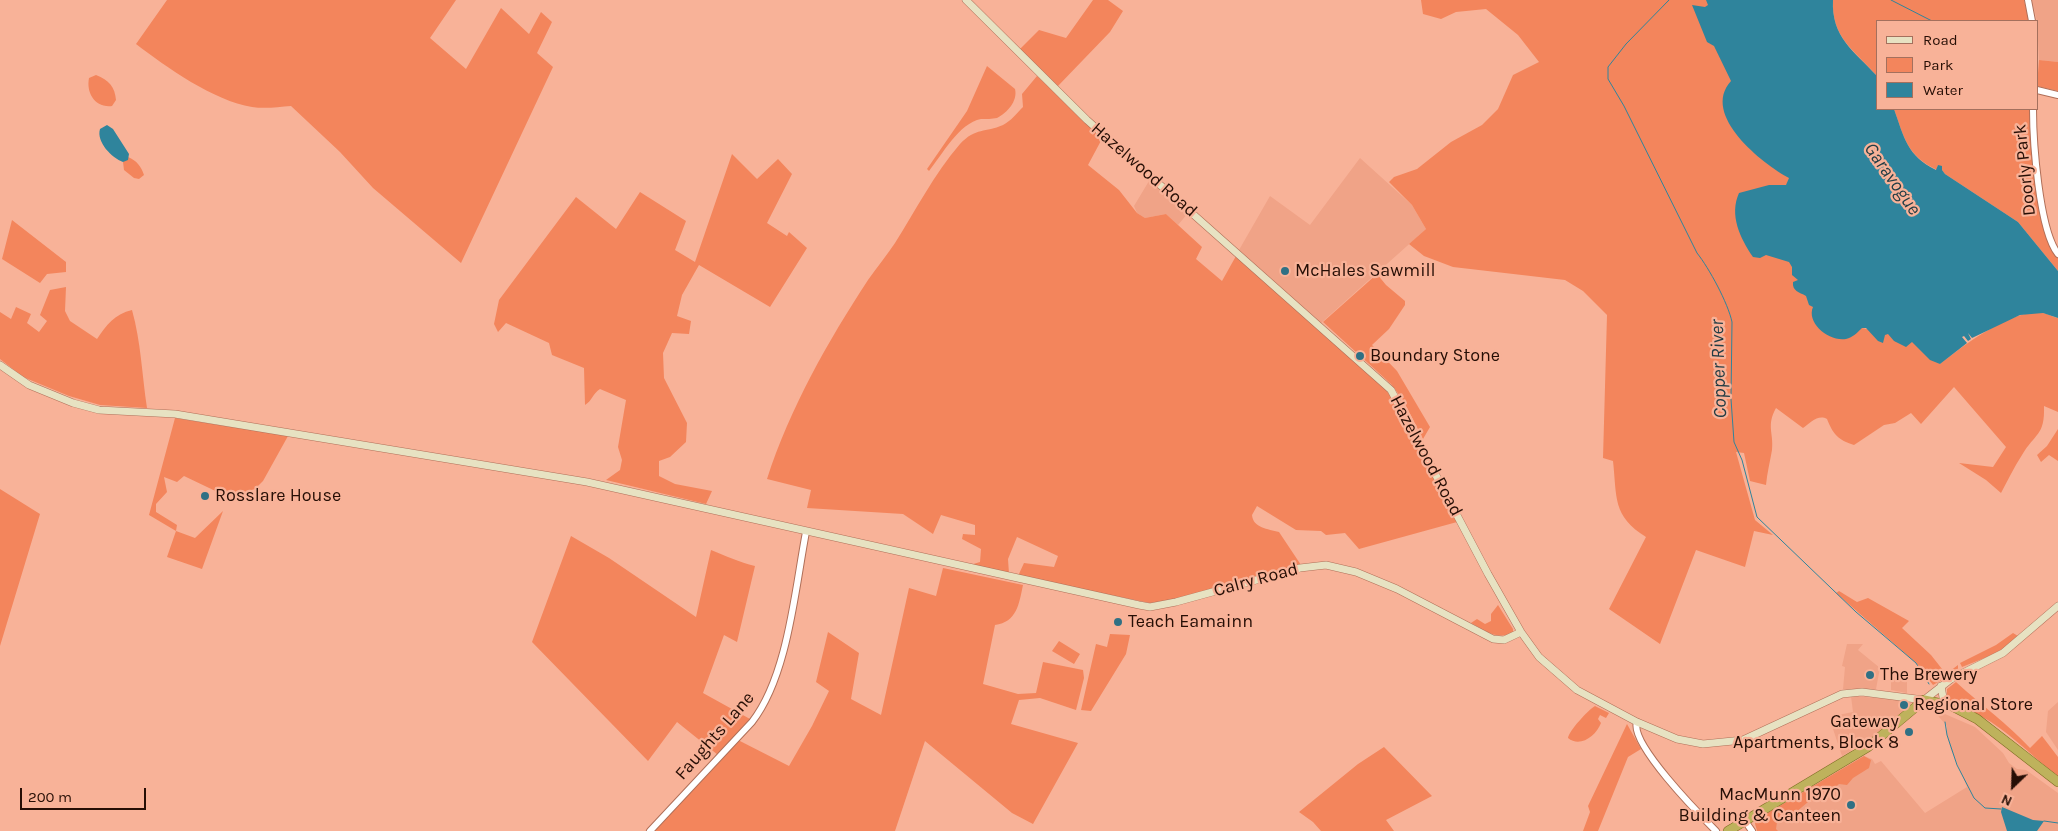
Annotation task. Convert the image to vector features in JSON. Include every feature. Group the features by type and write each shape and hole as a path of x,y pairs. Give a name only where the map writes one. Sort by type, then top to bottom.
{"highway":[{"path":"1928,701 1962,712"},
{"path":"1728,831 1868,747 1928,701 1944,703 1991,729 2058,782"}],"main road":[{"name":"Hazelwood Road","path":"966,0 1087,120 1391,390 1488,574 1521,632 1539,657 1562,679 1590,698 1637,722 1690,743 1730,743 1759,734 1842,694 1862,692 1928,701"},
{"name":"Calry Road","path":"0,365 29,385 99,410 184,415 521,470 613,487 978,571 1150,607 1176,602 1300,568 1317,565 1336,566 1397,589 1493,639 1504,640 1521,632"},
{"path":"1928,701 1941,686 2003,653 2058,606"},
{"path":"1941,686 1944,703"}],"street":[{"path":"2028,0 2032,20"},
{"path":"2038,90 2058,95"},
{"name":"Doorly Park","path":"2033,110 2033,136 2045,219 2051,241 2058,254"},
{"name":"Faughts Lane","path":"650,831 752,722 766,703 777,675 806,532"},
{"path":"1637,722 1635,729 1640,741 1674,785 1716,831"},
{"path":"1640,741 1641,731 1644,728 1650,728"},
{"path":"1745,821 1752,831"}],"shaded area":[{"path":"2032,0 2058,0 2058,62 2039,60 2037,20"},
{"name":"McHales Sawmill","path":"1360,158 1412,205 1426,229 1321,323 1239,250 1270,196 1310,225"},
{"path":"1149,181 1188,213 1178,225 1166,214 1145,218 1137,213 1134,206"},
{"path":"1847,644 1863,644 1858,650 1880,668 1876,689 1843,689 1845,667 1842,666"},
{"path":"1907,674 1907,693 1891,690 1891,676"},
{"path":"1851,696 1908,701 1911,704 1868,741 1842,756 1833,729 1833,716 1853,712"},
{"path":"2058,702 2058,750 2046,732 2048,711"},
{"path":"1931,708 1975,727 2003,753 2009,763 2017,769 2026,770 2058,793 2058,831 1758,831 1755,825 1757,820 1864,756 1872,759 1875,764 1881,761 1925,813 1967,787 1951,750 1947,726"}],"green space":[{"path":"167,0 456,0 430,38 466,69 501,8 529,34 541,12 552,22 537,53 553,67 461,263 373,188 340,152 291,106 252,107 222,98 191,82 136,44"},
{"path":"1093,0 1108,0 1123,11 1110,32 1057,87 1020,49 1039,30 1066,38"},
{"path":"1421,0 1723,0 1862,328 1911,338 1940,364 1988,330 2017,316 2043,313 2058,318 2058,412 2044,406 2041,429 2019,460 2001,493 1986,480 1959,463 1993,467 2006,447 1954,387 1921,424 1911,413 1895,423 1884,425 1854,445 1837,436 1827,419 1817,418 1803,428 1776,408 1771,420 1772,450 1766,485 1750,481 1744,453 1736,452 1755,520 1773,535 1754,531 1745,567 1696,550 1660,644 1609,609 1646,537 1627,521 1622,513 1616,495 1613,461 1603,458 1607,315 1583,291 1565,280 1453,267 1424,256 1409,244 1426,229 1412,205 1389,182 1394,177 1417,169 1451,142 1482,125 1498,109 1513,75 1539,62 1518,35 1486,9 1456,12 1441,19 1423,14"},
{"path":"1833,0 2024,0 2029,20 1876,20 1876,75 1846,42 1840,33 1833,13"},
{"path":"2039,60 2058,62 2058,91 2038,86"},
{"path":"987,66 1015,89 1013,102 1008,110 997,118 981,119 965,127 952,140 929,171 927,169 967,111"},
{"path":"96,75 108,82 113,88 116,100 112,106 101,105 90,94 89,78"},
{"path":"1037,76 1103,137 1088,165 1119,190 1137,213 1145,218 1166,214 1202,247 1196,259 1222,281 1236,256 1385,389 1395,401 1457,522 1359,549 1345,533 1326,535 1321,531 1296,530 1257,506 1252,515 1255,523 1279,532 1301,565 1176,599 1150,603 1018,576 1024,563 1054,567 1058,556 1017,537 1008,559 1009,574 970,565 980,562 981,549 962,539 963,534 975,535 975,525 941,515 933,534 903,514 807,508 811,490 767,479 787,427 811,376 853,303 895,243 934,180 960,144 971,135 1003,125 1014,117 1023,107 1022,94"},
{"path":"1894,110 2031,110 2031,135 2052,249 2058,257 2058,271 2018,222 1945,174 1938,165 1937,170 1919,158 1908,145"},
{"path":"732,154 757,179 778,159 792,174 767,223 787,236 789,232 807,248 770,307 699,265 682,295 677,316 691,321 689,334 672,333 663,353 664,378 687,423 686,442 670,457 659,461 659,476 675,484 712,491 706,504 606,480 620,470 622,460 618,447 626,400 600,389 585,405 584,368 552,355 549,343 506,323 498,332 494,324 499,300 576,197 616,229 640,192 686,221 675,250 695,262"},
{"path":"128,157 142,169 144,175 139,179 134,178 124,170 123,162"},
{"path":"12,220 66,262 66,272 47,274 40,283 2,259"},
{"path":"1377,274 1386,285 1405,301 1405,305 1389,329 1372,345 1397,371 1430,427 1423,439 1403,400 1391,384 1323,322"},
{"path":"66,287 65,311 70,321 97,339 112,321 121,314 132,310 147,408 100,405 69,396 23,377 0,359 0,312 11,319 16,307 31,314 27,323 39,332 47,321 40,315 50,290"},
{"path":"175,418 288,436 263,481 255,489 228,497 184,476 177,482 164,477 167,492 156,504 156,512 177,525 176,531 149,515"},
{"path":"2058,429 2058,461 2049,455 2041,462 2037,455 2047,446"},
{"path":"0,489 40,514 0,646"},
{"path":"223,511 202,569 167,557 176,531 195,538"},
{"path":"571,536 609,558 696,617 711,550 755,566 737,642 724,635 703,693 750,719 718,755 677,722 648,761 532,642"},
{"path":"943,568 1023,585 1016,611 1008,620 995,625 983,684 1018,694 1036,693 1043,662 1083,670 1084,678 1076,710 1040,698 1019,700 1011,724 1078,743 1033,824 1012,813 925,741 895,831 654,831 738,740 789,766 829,691 816,682 828,632 859,653 851,699 881,715 909,588 936,596"},
{"path":"1839,591 1857,602 1868,598 1909,621 1902,628 1931,655 1946,674 1958,665 1958,671 1933,685 1916,663 1836,593"},
{"path":"1498,605 1513,629 1513,633 1501,636 1496,635 1486,632 1471,623 1477,619 1485,624 1491,621 1491,614"},
{"path":"2013,633 2018,636 2002,651 1962,667 1960,663 1996,645"},
{"path":"1110,634 1130,635 1126,654 1091,711 1081,710 1096,644 1107,647"},
{"path":"1059,641 1080,654 1074,664 1052,651"},
{"path":"1956,682 2030,748 2042,736 2058,757 2058,777 2000,728 1947,698 1947,689"},
{"path":"1595,706 1609,713 1606,718 1600,715 1598,719 1601,723 1599,728 1592,736 1582,741 1573,741 1568,738 1579,721"},
{"path":"1627,724 1641,749 1628,757 1598,831 1583,831 1590,812 1588,806"},
{"path":"1384,747 1432,796 1386,820 1394,831 1321,831 1313,822 1299,812 1358,764"},
{"path":"1864,756 1871,760 1869,768 1853,778 1847,785 1839,784 1830,792 1826,790 1823,792 1823,798 1808,802 1795,813 1777,822 1776,829 1778,831 1757,831 1755,823 1761,817"}],"water":[{"name":"Garavogue","path":"1706,0 1833,0 1833,13 1840,34 1852,51 1876,75 1876,110 1894,110 1908,145 1926,165 1936,170 1938,165 1942,166 1945,174 2018,222 2058,271 2058,318 2043,313 2020,315 1972,338 1968,333 1971,339 1968,341 1964,336 1962,337 1967,343 1940,364 1930,360 1912,342 1906,347 1894,341 1888,334 1885,335 1883,343 1878,341 1866,328 1862,328 1846,339 1833,338 1820,330 1813,319 1813,307 1809,305 1806,296 1796,291 1794,287 1793,282 1798,280 1792,275 1792,267 1789,262 1766,255 1760,258 1753,257 1737,226 1735,210 1739,193 1769,185 1786,185 1789,178 1751,150 1729,123 1723,109 1724,94 1731,81 1714,46 1707,42 1692,5 1705,7 1708,5"},
{"path":"107,125 113,129 129,154 128,160 123,162 119,160 106,149 100,139 100,129"},
{"path":"2002,807 2033,820 2044,821 2037,831 2007,831 2001,812"}],"waterway":[{"name":"Copper River","path":"1669,0 1626,44 1608,67 1608,79 1624,106 1697,253 1718,286 1727,305 1732,322 1731,399 1734,442 1742,460 1757,517 1856,612 1916,663 1929,684"},
{"path":"1891,0 1930,20"},
{"name":"Copper River","path":"1945,722 1947,735 1957,765 1974,798 1985,808 2001,809"},
{"name":"Copper River","path":"2044,821 2058,823"}],"place":[{"name":"McHales Sawmill","path":"1285,271"},
{"name":"Boundary Stone","path":"1360,356"},
{"name":"Rosslare House","path":"205,496"},
{"name":"Teach Eamainn","path":"1118,622"},
{"name":"The Brewery","path":"1870,675"},
{"name":"Regional Store","path":"1904,705"},
{"name":"Gateway Apartments, Block 8","path":"1909,732"},
{"name":"MacMunn 1970 Building & Canteen","path":"1851,805"}]}
